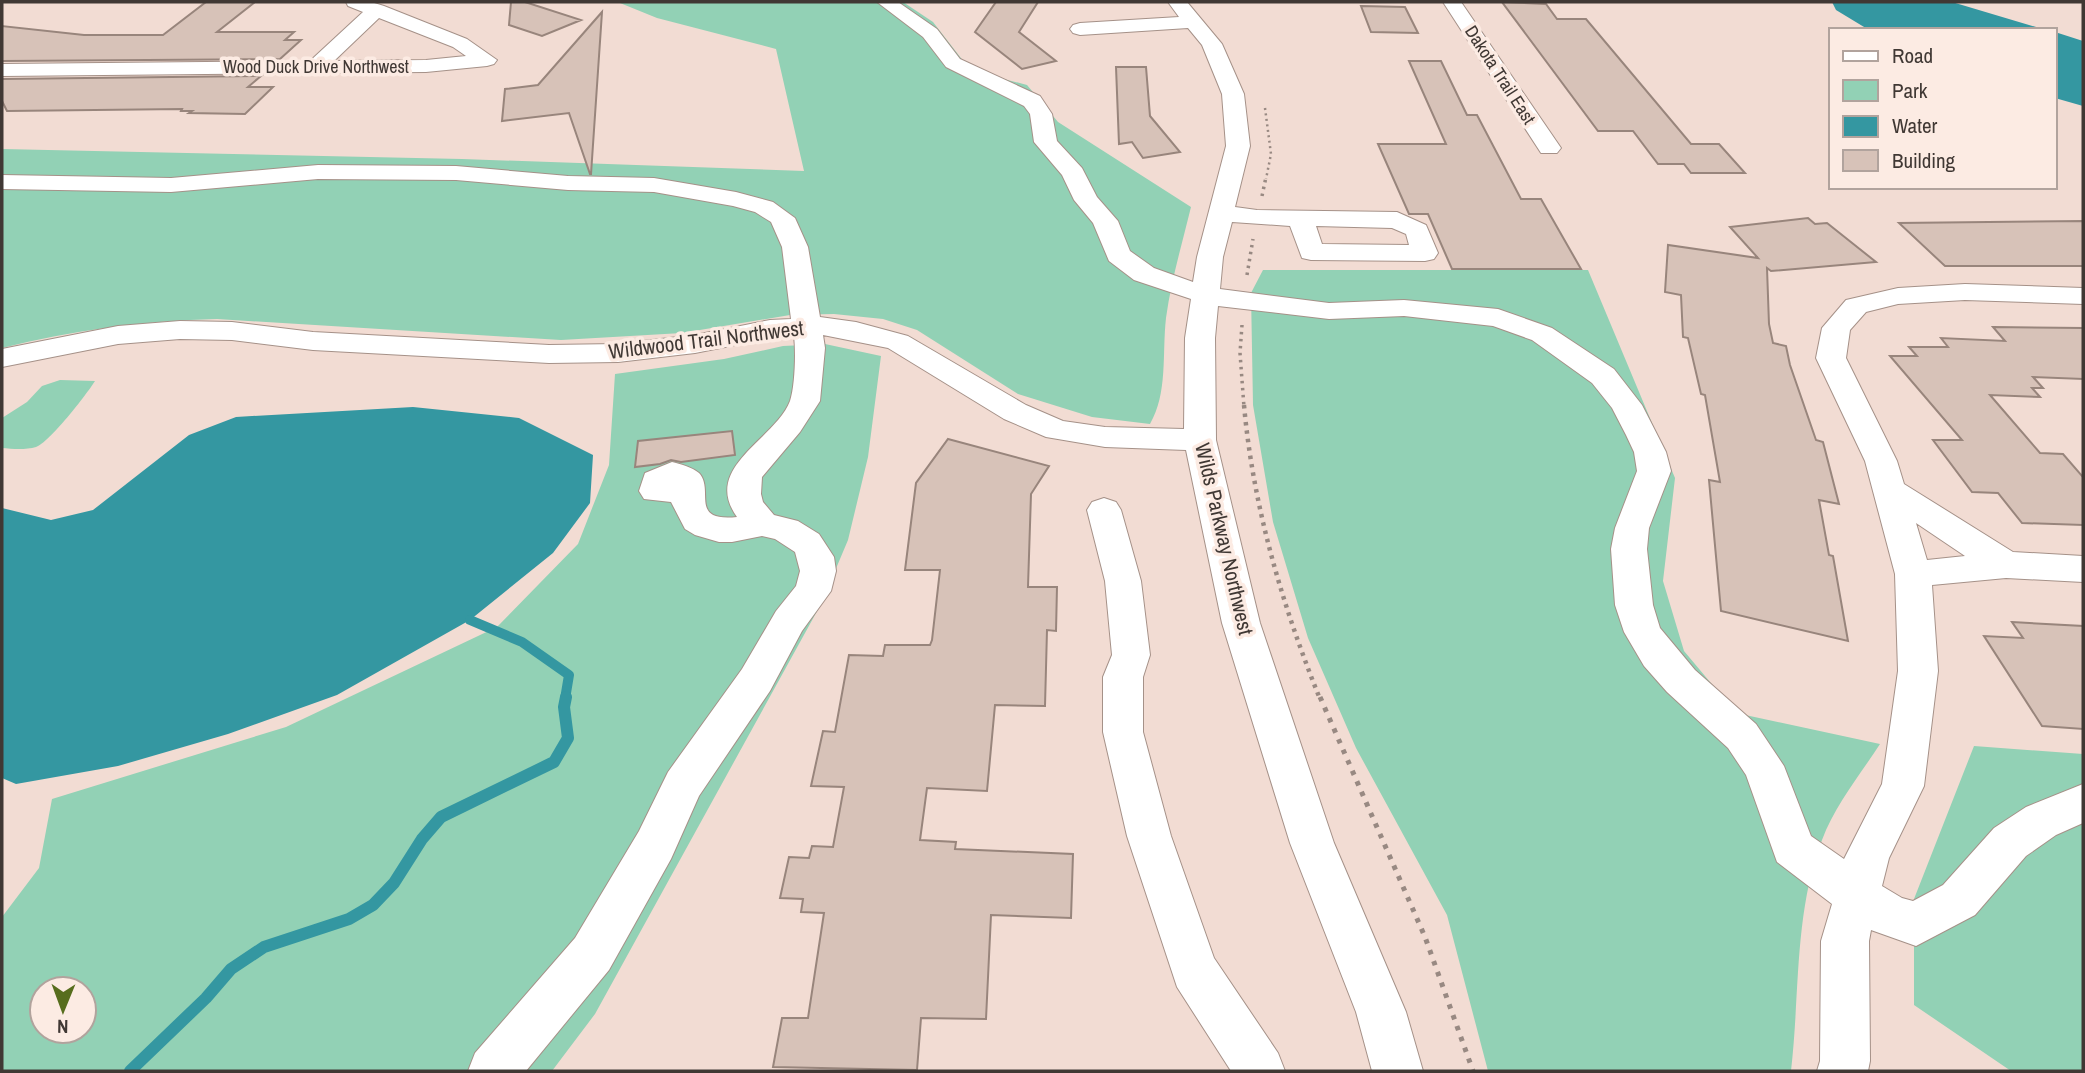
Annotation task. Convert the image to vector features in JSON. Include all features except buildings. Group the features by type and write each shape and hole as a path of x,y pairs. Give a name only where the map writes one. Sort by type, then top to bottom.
{"street":[{"name":"Wood Duck Drive Northwest","path":"2,69 426,66 487,60 460,43 355,2"},
{"path":"886,2 930,33 953,63 1032,101 1041,114 1046,142 1073,173 1086,200 1105,221 1118,255 1126,263 1165,283 1244,302 1329,311 1404,308 1498,318 1542,334 1603,376 1626,405 1650,452 1654,471 1632,528 1629,549 1634,605 1643,632 1658,655 1681,681 1742,736 1763,766 1778,800 1793,848 1856,895 1891,917 1916,924 1959,900 2011,842 2041,821 2083,803"},
{"name":"Dakota Trail East","path":"1452,2 1549,148"},
{"path":"314,67 377,10"},
{"path":"1080,29 1186,12"},
{"name":"Wilds Parkway Northwest","path":"1186,12 1212,44 1233,94 1238,146 1210,257 1200,338 1200,440 1241,623 1312,844 1381,1012 1397,1071"},
{"path":"2,182 171,185 284,174 360,171 456,173 568,183 684,188 764,207 782,218 795,247 810,348 805,401 789,425 746,475 744,494 747,506 762,524"},
{"path":"1221,213 1257,218 1301,219"},
{"path":"1842,1071 1845,942 1867,856 1903,786 1918,671 1913,574 1881,461 1831,358 1836,328 1856,306 1898,296 1965,292 2083,296"},
{"name":"Wildwood Trail Northwest","path":"2,358 118,335 180,330 232,331 313,341 549,354 618,353 807,327 856,331 898,342 1015,412 1057,430 1105,437 1200,440"},
{"name":"Wildwood Trail Northwest","path":"2,374 107,356 241,349 313,341"},
{"path":"1888,489 2006,565"},
{"path":"493,1071 592,954 655,845 683,785 756,680 789,621 813,591 818,571 817,557 807,543 786,530 762,524 724,531 704,527 691,515 685,491"},
{"path":"1104,510 1124,581 1131,656 1123,677 1123,733 1149,836 1194,971 1260,1071"},
{"path":"1913,574 2006,565 2083,569"}],"path":[{"path":"1262,97 1269,120 1270,154 1244,302 1240,354 1245,413 1261,518 1295,637 1348,766 1425,937 1473,1071"}],"green space":[{"path":"609,2 903,2 933,22 964,62 985,74 1027,85 1058,122 1191,207 1168,304 1160,399 1150,424 1092,417 1018,394 917,330 883,319 834,314 790,315 682,333 561,340 217,319 190,320 82,331 2,348 2,149 462,159 804,171 776,49 657,18 620,3"},
{"path":"1263,270 1588,270 1675,478 1663,581 1684,651 1736,713 1880,744 1834,815 1813,868 1802,925 1791,1071 1488,1071 1447,915 1356,748 1308,638 1273,522 1253,405 1251,293"},
{"path":"825,344 881,356 868,457 848,540 821,604 595,1014 552,1071 2,1071 2,917 39,868 52,799 286,727 497,627 578,544 609,465 615,374 724,359 783,346"},
{"path":"60,380 95,381 42,444 28,449 2,448 2,418 27,402 42,386"},
{"path":"1974,746 2083,754 2083,1071 2011,1071 1914,1005 1914,899"}],"water":[{"path":"1832,2 1952,2 2039,28 1866,28 1836,10"},
{"path":"2057,33 2083,41 2083,106 2057,99"},
{"path":"413,407 519,418 593,455 590,503 553,553 470,620 337,695 228,734 118,766 16,784 2,778 2,508 51,520 93,510 189,435 236,417"}],"waterway":[{"path":"470,620 522,642 569,675 565,699"},
{"path":"130,1071 206,998 231,969 264,947 349,919 373,905 394,883 422,839 441,817 554,762 568,738 564,707 566,697"}]}
